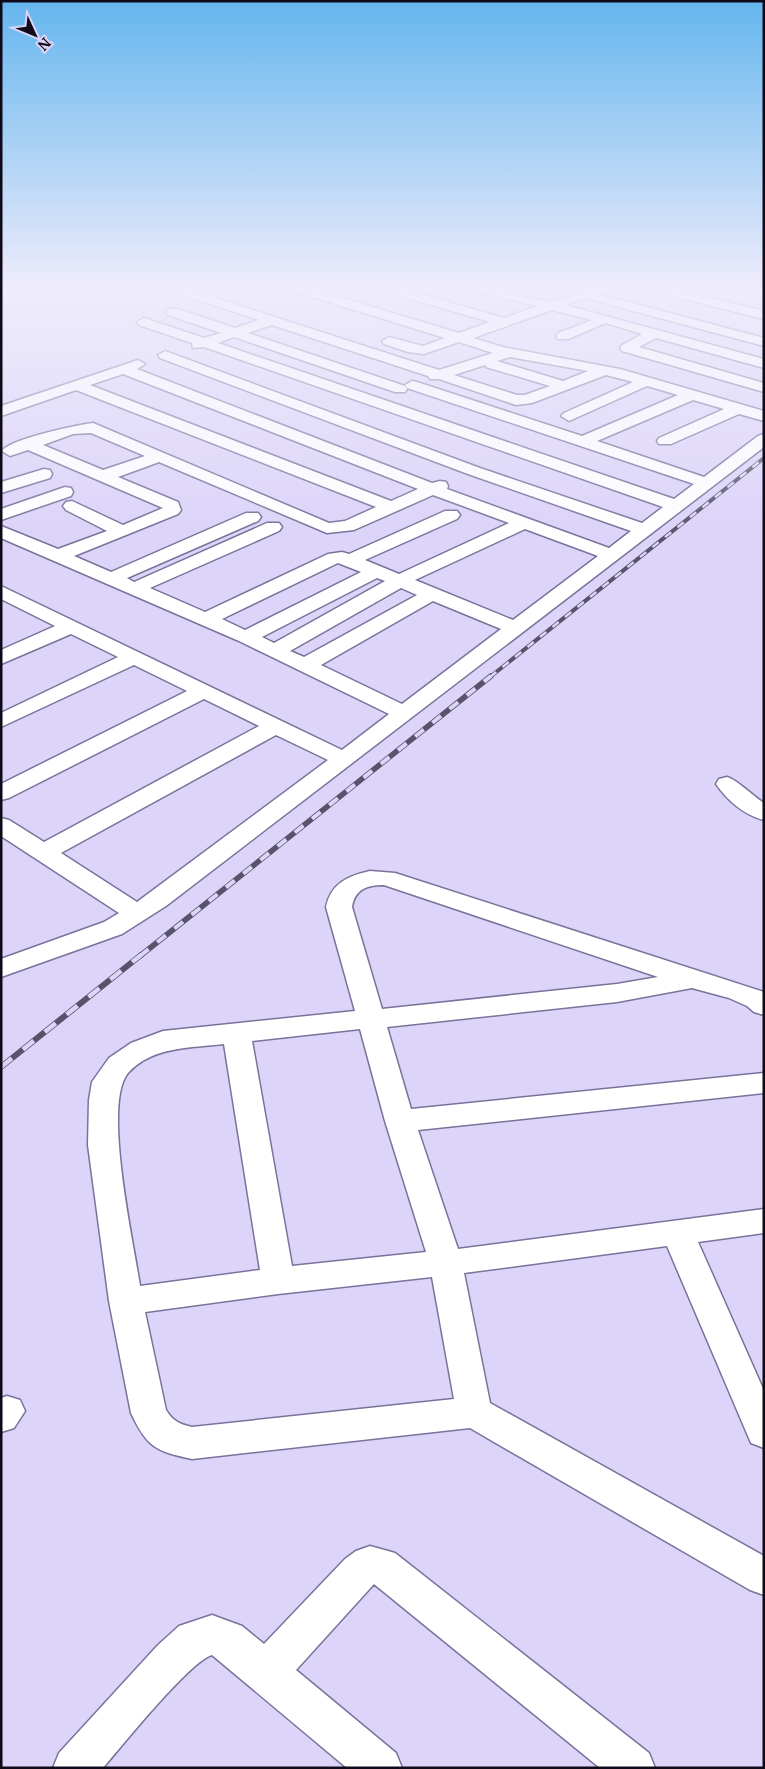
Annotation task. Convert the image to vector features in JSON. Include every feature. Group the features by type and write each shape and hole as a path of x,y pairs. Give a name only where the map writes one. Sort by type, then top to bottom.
{"street":[{"path":"1,411 120,370"},
{"path":"128,370 432,489 612,555"},
{"path":"204,370 474,471 644,530"},
{"path":"279,370 676,506"},
{"path":"351,370 585,441 706,483"},
{"path":"423,370 522,401 605,370 764,416"},
{"path":"336,418 406,387 456,370"},
{"path":"510,370 565,386"},
{"path":"701,370 764,388"},
{"path":"569,416 647,382"},
{"path":"200,398 242,384"},
{"path":"75,385 391,508"},
{"path":"585,441 692,394"},
{"path":"665,442 739,408"},
{"path":"310,442 354,425"},
{"path":"4,452 71,430 87,428 327,528 348,526 474,471"},
{"path":"1,968 113,928 157,901 764,439"},
{"path":"28,444 172,506 172,510 166,514 60,555"},
{"path":"198,474 252,454"},
{"path":"103,476 159,457"},
{"path":"1,488 44,474"},
{"path":"1,515 69,499 122,531"},
{"path":"350,560 450,515"},
{"path":"112,578 252,517"},
{"path":"275,651 401,580 524,523"},
{"path":"135,588 273,527"},
{"path":"1,531 246,637 403,713"},
{"path":"205,620 334,558 350,560 515,628"},
{"path":"246,637 377,571"},
{"path":"306,666 432,594"},
{"path":"5,597 71,626 344,759"},
{"path":"1,658 71,626"},
{"path":"1,721 135,657"},
{"path":"1,793 204,691"},
{"path":"44,852 276,726"},
{"path":"727,784 736,795 764,813"},
{"path":"1,825 137,914"},
{"path":"474,1412 446,1263 400,1121 339,907 340,897 344,890 357,881 386,878 692,979 739,992 757,1000 764,1006"},
{"path":"692,979 617,993 163,1041 141,1050 120,1065 107,1082 103,1145 126,1301 149,1413 158,1430 173,1439 192,1443 474,1412 764,1577"},
{"path":"236,1032 278,1281"},
{"path":"400,1121 764,1083"},
{"path":"126,1301 278,1281 446,1263 764,1221"},
{"path":"677,1231 764,1432"},
{"path":"266,1672 359,1572 370,1564 381,1566 634,1768"},
{"path":"74,1768 172,1660 193,1640 212,1635 228,1640 381,1768"}],"railway":[{"path":"490,677 764,458"},
{"path":"140,956 491,676"},
{"path":"1,1067 141,955"}]}
